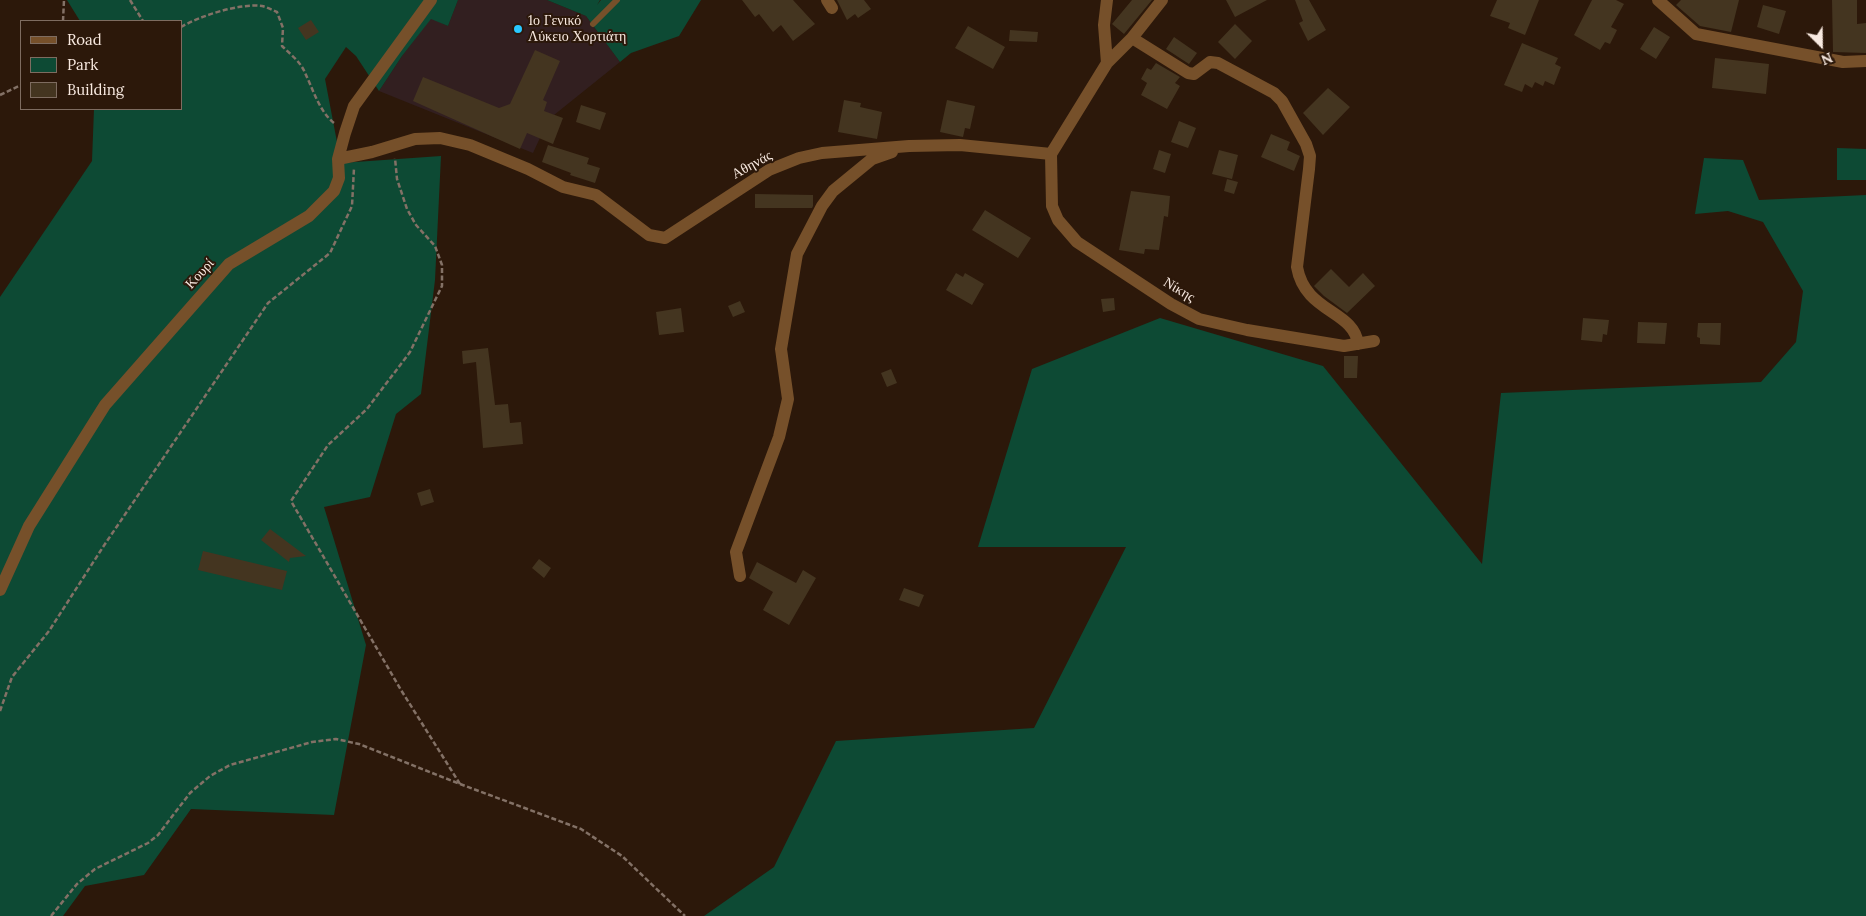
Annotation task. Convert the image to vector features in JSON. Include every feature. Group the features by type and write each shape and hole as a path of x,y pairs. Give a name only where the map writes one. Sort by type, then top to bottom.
{"street":[{"name":"Κουρί","path":"0,590 29,526 105,405 229,264 309,216 334,191 340,178 338,159 344,132 354,106 431,0"},
{"path":"1107,0 1104,24 1108,63"},
{"path":"1051,154 1108,63 1132,38 1162,0"},
{"path":"1662,1 1696,34 1843,62 1866,61"},
{"path":"1132,38 1188,74 1194,74 1210,62 1218,63 1274,93 1282,101 1310,156 1297,267 1299,278 1304,290 1313,300 1351,328 1357,337 1358,344"},
{"name":"Αθηνάς","path":"338,159 354,157 415,139 440,138 470,145 528,169 563,187 596,195 612,205 649,235 665,238 674,234 769,170 799,158 908,146 960,146 1051,154"},
{"path":"740,576 736,552 778,437 788,399 781,349 797,254 822,206 833,191 872,159 908,146"},
{"name":"Νίκης","path":"1051,154 1052,206 1058,220 1077,242 1171,304 1199,319 1316,343 1344,346 1374,342"}],"lane":[{"path":"592,24 617,0"}],"path":[{"path":"63,20 64,0"},
{"path":"130,0 142,20"},
{"path":"182,27 210,14 247,7 262,6 277,12 283,28 282,46 305,72 327,118 344,132"},
{"path":"0,95 20,85"},
{"path":"393,145 397,180 407,209 416,225 435,246 442,264 442,286 410,352 367,409 328,445 291,501 400,690 460,784"},
{"path":"0,711 12,676 49,631 103,547 268,302 330,253 352,206 354,157"},
{"path":"51,916 77,884 95,869 148,843 158,835 190,793 210,776 230,765 312,742 336,740 359,744 581,829 622,856 685,916"}],"shaded area":[{"path":"458,0 547,0 586,16 620,62 554,115 551,114 533,153 379,91 402,56 431,18 448,26"}],"green space":[{"path":"67,0 458,0 448,26 431,19 402,56 379,91 356,56 346,47 325,79 341,163 441,156 435,280 421,394 396,414 370,497 324,507 366,645 334,815 191,809 144,875 85,886 63,916 0,916 0,297 92,161 94,110 182,110 182,20 79,20"},
{"path":"547,0 600,0 597,5 601,0 701,0 679,36 631,53 620,62 586,16"},
{"path":"1837,148 1866,149 1866,180 1837,180"},
{"path":"1704,158 1743,160 1759,200 1866,195 1866,916 704,916 774,867 836,741 1034,728 1126,547 978,547 1032,369 1160,318 1323,366 1482,564 1501,393 1761,382 1796,342 1803,291 1763,222 1728,211 1695,214"}],"building":[{"path":"742,0 793,0 815,24 793,41 781,25 773,32 759,14 755,17"},
{"path":"837,0 864,0 871,9 858,18 855,14 847,20"},
{"path":"1132,0 1152,0 1124,34 1112,24"},
{"path":"1226,0 1267,0 1235,17"},
{"path":"1295,0 1309,0 1326,30 1308,41 1299,23 1303,21"},
{"path":"1497,0 1539,0 1525,35 1508,28 1510,23 1490,16"},
{"path":"1592,0 1616,0 1624,4 1611,27 1617,30 1610,44 1605,42 1600,50 1574,35"},
{"path":"1681,0 1739,0 1731,32 1700,26 1676,5"},
{"path":"1832,0 1857,0 1857,24 1866,23 1866,53 1833,52"},
{"path":"1763,5 1786,11 1779,34 1757,27"},
{"path":"311,20 319,32 306,40 298,28"},
{"path":"1235,24 1252,41 1235,59 1218,42"},
{"path":"968,26 1005,47 993,69 955,48"},
{"path":"1654,27 1670,37 1656,59 1640,49"},
{"path":"1010,30 1038,32 1037,42 1009,41"},
{"path":"1174,37 1197,53 1189,64 1166,49"},
{"path":"1522,43 1558,58 1555,64 1561,67 1554,85 1545,81 1543,86 1535,82 1532,88 1525,84 1522,92 1504,85"},
{"path":"535,50 560,61 543,100 547,102 544,111 563,118 553,144 527,133 520,149 413,101 423,77 499,108 510,104"},
{"path":"1715,58 1769,64 1766,94 1712,88"},
{"path":"1156,63 1180,77 1175,83 1180,86 1167,109 1141,95 1147,83 1141,79 1147,68 1151,70"},
{"path":"1328,88 1350,107 1323,135 1303,113"},
{"path":"844,100 861,103 860,107 882,112 877,139 838,132"},
{"path":"947,100 975,106 970,129 965,128 963,137 940,132"},
{"path":"581,105 606,113 600,130 576,122"},
{"path":"1179,121 1196,128 1188,148 1171,142"},
{"path":"1271,134 1290,142 1287,150 1300,156 1294,171 1261,157"},
{"path":"548,145 589,158 587,164 600,168 595,183 570,175 571,173 542,162"},
{"path":"1159,150 1171,154 1165,173 1153,169"},
{"path":"1219,150 1238,155 1232,179 1212,174"},
{"path":"1227,179 1238,182 1234,194 1224,191"},
{"path":"1131,191 1170,196 1168,217 1164,216 1159,250 1145,249 1144,254 1119,250"},
{"path":"755,194 813,195 813,206 812,208 755,208"},
{"path":"985,210 1031,238 1018,258 972,230"},
{"path":"1331,269 1349,287 1363,273 1375,286 1347,313 1314,286"},
{"path":"956,273 963,277 965,273 984,284 972,305 946,290"},
{"path":"1114,298 1115,310 1103,312 1101,299"},
{"path":"740,301 745,312 733,317 728,306"},
{"path":"681,308 684,332 659,335 656,312"},
{"path":"1583,318 1609,320 1607,335 1603,334 1602,342 1581,340"},
{"path":"1638,322 1667,323 1665,344 1637,343"},
{"path":"1698,323 1721,323 1720,345 1700,344 1700,338 1697,337"},
{"path":"488,348 495,405 508,404 510,423 521,422 523,444 483,448 476,362 463,364 462,351"},
{"path":"1344,356 1358,356 1357,378 1344,378"},
{"path":"891,369 897,383 887,387 881,373"},
{"path":"430,489 434,502 421,506 417,493"},
{"path":"270,529 306,556 290,558 289,562 261,540"},
{"path":"203,551 287,571 282,590 198,570"},
{"path":"539,559 551,568 544,578 532,568"},
{"path":"757,562 796,583 803,570 816,578 789,625 763,610 773,592 749,578"},
{"path":"904,588 924,595 919,607 899,600"}],"place":[{"name":"1ο Γενικό Λύκειο Χορτιάτη","path":"518,29"}]}
